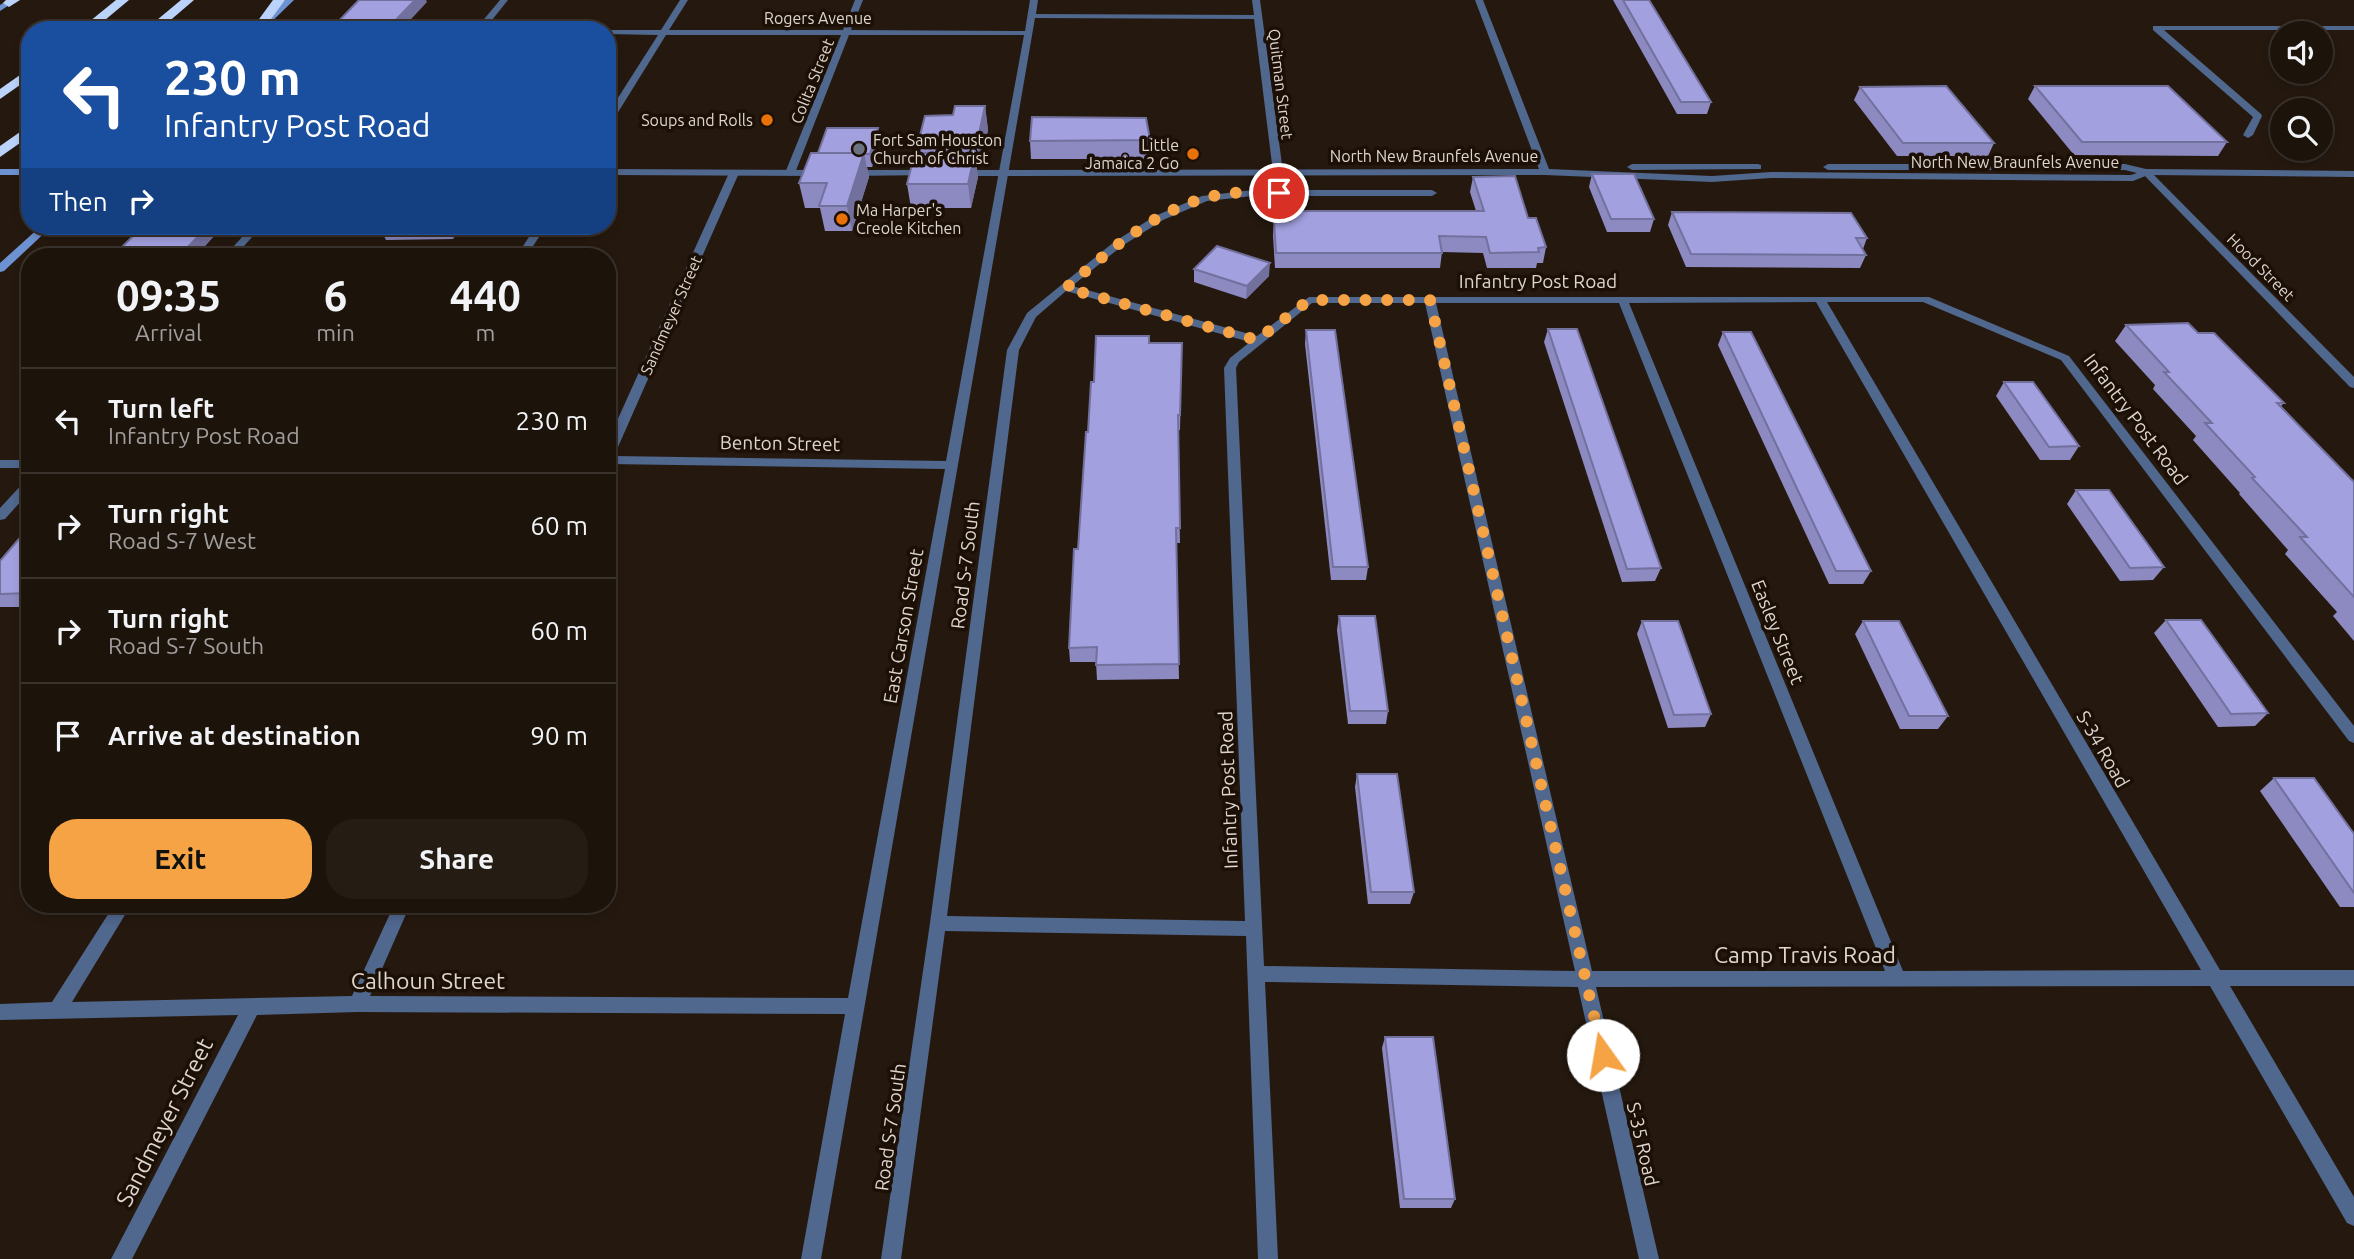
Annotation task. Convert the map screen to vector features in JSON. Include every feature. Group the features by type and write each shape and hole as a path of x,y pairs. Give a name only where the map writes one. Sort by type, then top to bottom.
{"highway":[{"path":"97,21 124,0"},
{"path":"162,21 188,0"},
{"path":"264,21 279,0"},
{"path":"0,95 21,79"},
{"path":"0,153 21,136"}],"main road":[{"path":"268,21 290,0"},
{"path":"0,172 21,172"},
{"path":"23,248 37,235"},
{"path":"0,269 21,250"}],"street":[{"path":"486,21 504,0"},
{"path":"616,108 684,0"},
{"name":"Colita Street","path":"790,173 859,0"},
{"name":"East Carson Street","path":"810,1259 1034,0"},
{"name":"Quitman Street","path":"1256,0 1278,172"},
{"path":"1479,0 1545,172"},
{"path":"1031,16 1258,17"},
{"path":"2248,135 2258,116 2156,28 2354,29"},
{"name":"Rogers Avenue","path":"616,32 1028,33"},
{"path":"616,172 831,173"},
{"name":"North New Braunfels Avenue","path":"954,173 1545,172 1712,179 1771,175 2133,178 2146,172 2354,174"},
{"name":"Hood Street","path":"2146,172 2354,384"},
{"name":"Sandmeyer Street","path":"616,438 734,173"},
{"path":"845,173 940,173"},
{"name":"Road S-7 South","path":"891,1259 1013,351 1031,315 1118,244 1159,218 1205,198 1253,193 1432,193"},
{"path":"237,248 249,235"},
{"path":"1066,288 1257,340"},
{"name":"Infantry Post Road","path":"1268,1259 1230,368 1234,360 1257,340 1309,300 1925,299 2066,358 2354,737"},
{"name":"S-35 Road","path":"1430,300 1649,1259"},
{"name":"Easley Street","path":"1623,300 1897,978"},
{"name":"S-34 Road","path":"1820,300 2354,1216"},
{"name":"Benton Street","path":"616,458 951,465"},
{"path":"0,464 21,464"},
{"path":"0,516 21,493"},
{"path":"56,1012 118,913"},
{"path":"357,1004 398,913"},
{"path":"938,922 1254,929"},
{"name":"Camp Travis Road","path":"1255,974 1585,979 2354,978"},
{"name":"Calhoun Street","path":"0,1012 357,1004 855,1006"},
{"name":"Sandmeyer Street","path":"121,1259 251,1008"}],"building":[{"path":"359,0 415,0 395,21 339,21"},
{"path":"1623,0 1649,0 1711,102 1681,102"},
{"path":"1946,86 1994,143 1903,143 1860,87"},
{"path":"2035,86 2168,86 2227,142 2082,142"},
{"path":"955,106 985,106 977,143 918,143 925,116 953,115"},
{"path":"1032,117 1146,118 1150,140 1030,141"},
{"path":"827,128 878,128 870,154 818,153"},
{"path":"811,153 864,153 847,206 819,206 827,183 799,183"},
{"path":"915,153 975,153 968,184 907,184"},
{"path":"1592,174 1634,174 1654,219 1611,219"},
{"path":"1515,176 1528,218 1536,218 1546,247 1538,248 1539,252 1490,253 1486,237 1439,236 1442,253 1276,253 1274,220 1290,221 1290,211 1484,211 1473,177"},
{"path":"1672,212 1851,213 1867,238 1856,238 1866,255 1691,254"},
{"path":"134,235 199,235 187,248 121,248"},
{"path":"1217,246 1270,263 1247,286 1194,269"},
{"path":"2188,323 2198,333 2214,333 2284,403 2277,403 2354,482 2354,597 2300,537 2307,537 2205,423 2212,423 2164,372 2169,372 2126,325"},
{"path":"1548,329 1577,329 1661,568 1627,569"},
{"path":"1306,330 1335,330 1368,567 1333,567"},
{"path":"1723,332 1751,332 1871,571 1836,571"},
{"path":"1096,336 1149,336 1149,343 1182,343 1178,415 1180,528 1176,528 1179,664 1096,665 1097,647 1069,648 1074,549 1078,549"},
{"path":"2004,382 2033,382 2079,446 2049,447"},
{"path":"2076,490 2109,490 2164,567 2130,568"},
{"path":"21,536 21,593 0,594 0,561"},
{"path":"1339,616 1375,616 1388,711 1350,711"},
{"path":"2166,620 2201,620 2268,713 2231,714"},
{"path":"1642,621 1678,621 1711,714 1674,715"},
{"path":"1863,621 1899,621 1948,716 1909,716"},
{"path":"1357,774 1397,774 1414,892 1371,892"},
{"path":"2274,778 2314,778 2354,834 2354,893"},
{"path":"1385,1037 1433,1037 1455,1199 1404,1199"}],"place":[{"name":"Soups and Rolls","path":"767,120"},
{"name":"Fort Sam Houston Church of Christ","path":"859,149"},
{"name":"Little Jamaica 2 Go","path":"1193,154"},
{"name":"Ma Harper's Creole Kitchen","path":"842,219"}],"route":[{"path":"1279,193 1221,194 1175,210 1118,244 1066,288 1257,340 1309,300 1430,300 1603,1055"}]}
